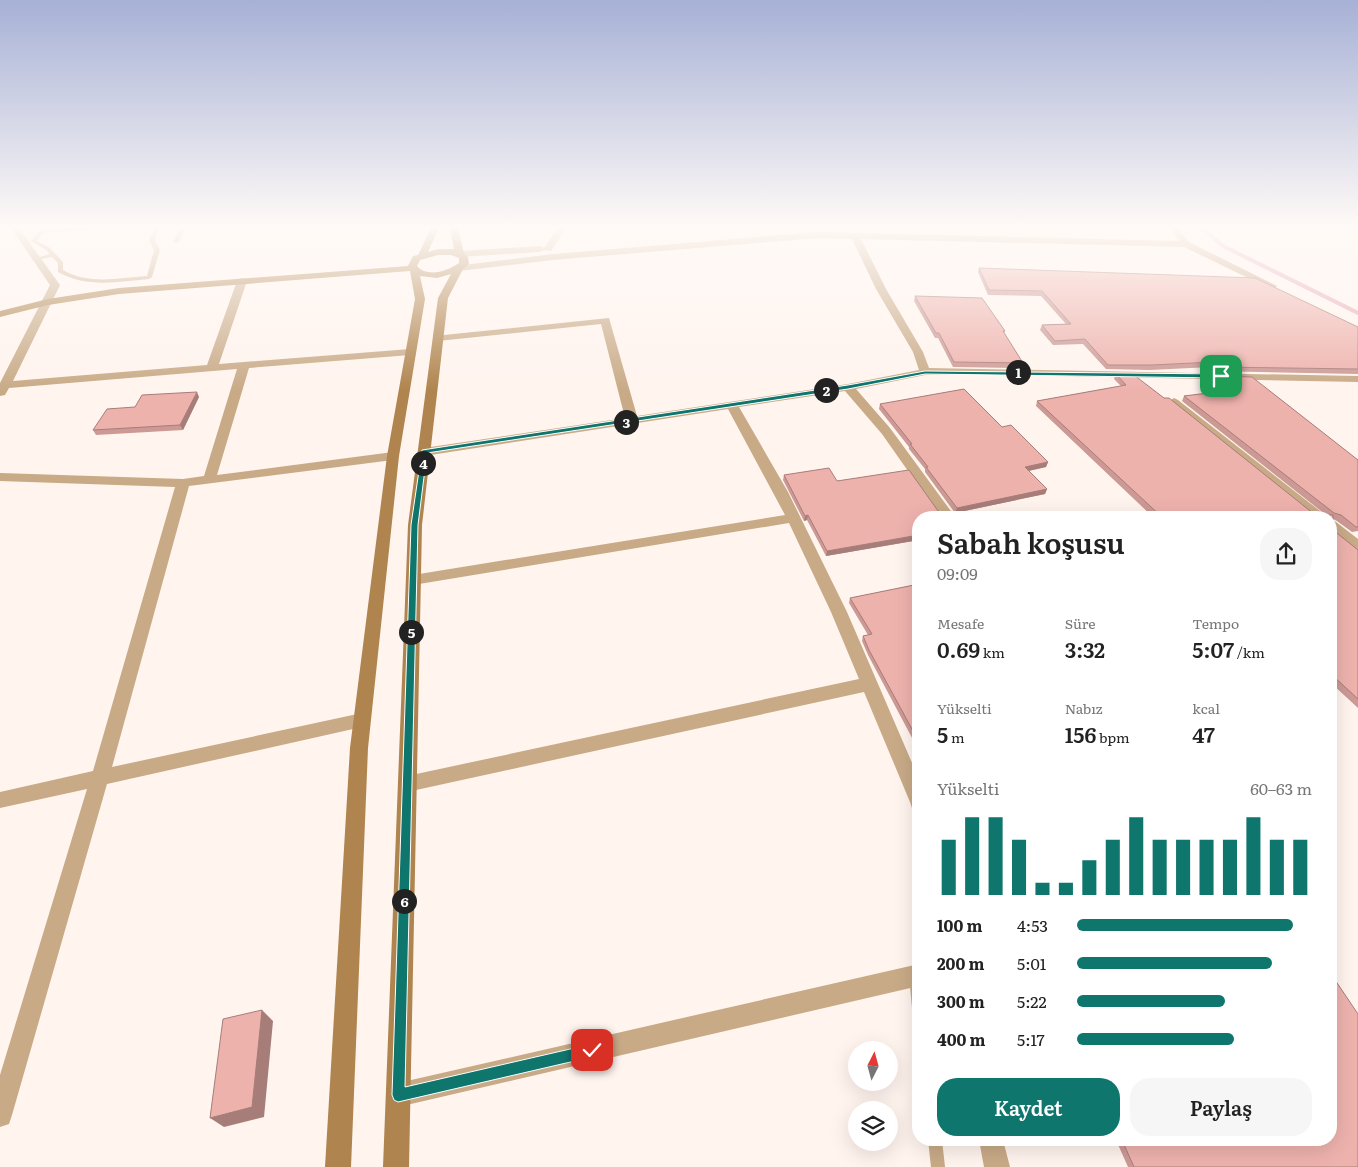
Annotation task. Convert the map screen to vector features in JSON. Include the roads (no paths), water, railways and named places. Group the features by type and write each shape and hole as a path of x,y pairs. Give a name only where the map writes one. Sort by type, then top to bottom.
{"main road":[{"path":"0,314 48,302 119,291 224,282"},
{"path":"338,1167 359,748 393,456 420,299 418,282"},
{"path":"396,1167 415,525 443,298 450,282"}],"street":[{"path":"2,390 48,302 55,285 53,282"},
{"path":"212,368 241,282"},
{"path":"877,282 918,352 925,372"},
{"path":"1265,282 1281,290"},
{"path":"438,338 605,320 632,421"},
{"path":"2,390 212,368 410,352"},
{"path":"209,480 244,366"},
{"path":"424,452 848,387 925,372 1358,379"},
{"path":"848,387 886,431 944,511"},
{"path":"1174,402 1313,511"},
{"path":"731,404 793,518 839,612 912,785"},
{"path":"0,477 183,483 393,456"},
{"path":"0,1116 100,778 183,483"},
{"path":"413,580 793,518"},
{"path":"1337,530 1358,546"},
{"path":"407,784 870,684"},
{"path":"0,800 362,720"},
{"path":"398,1095 912,977"},
{"path":"993,1146 996,1167"}],"lane":[{"path":"936,1146 938,1167"}],"waterway":[{"path":"1296,282 1358,313"}]}
